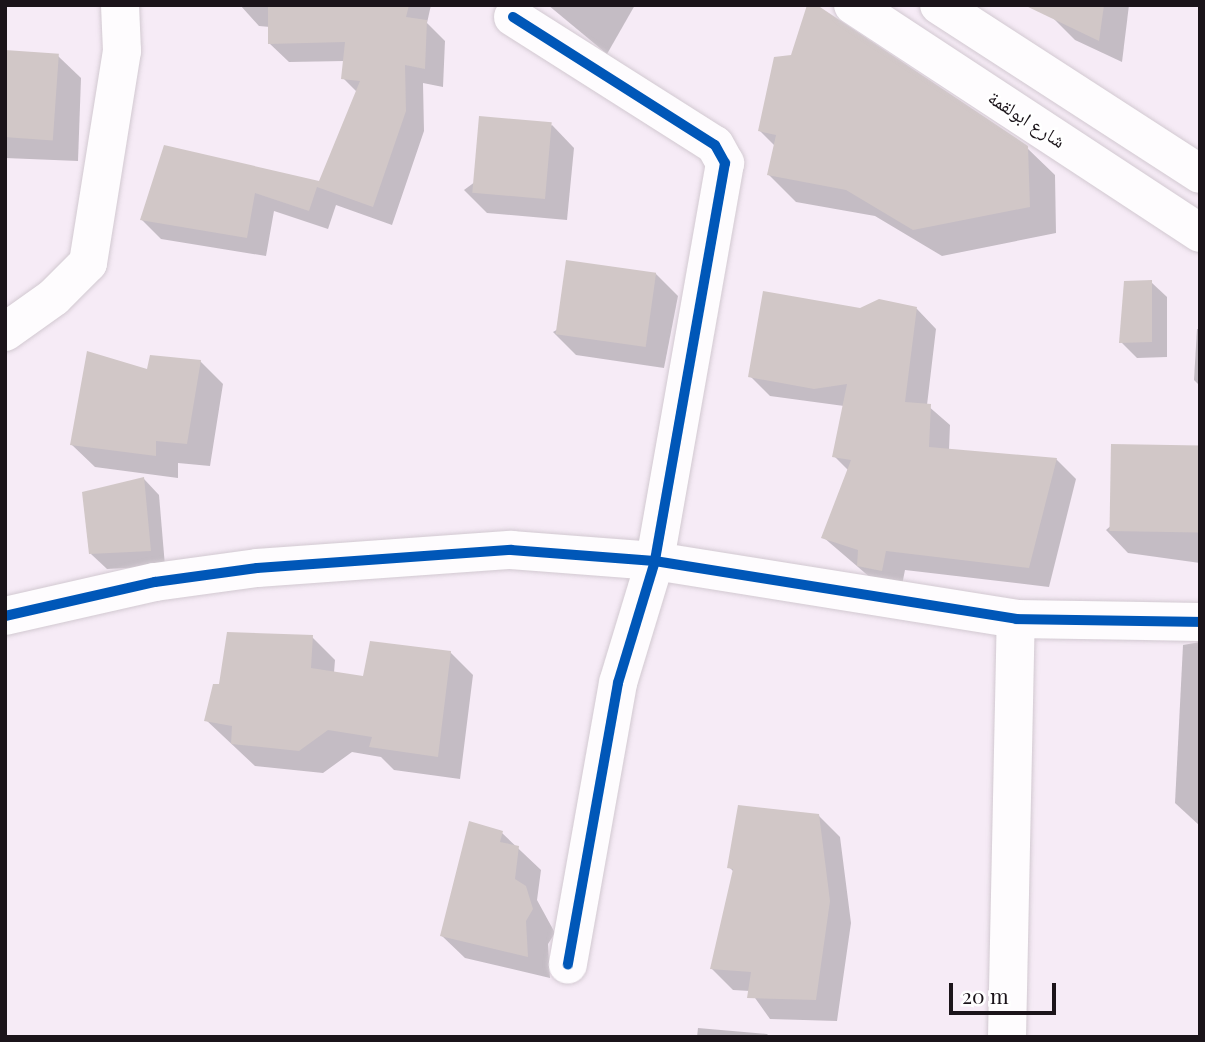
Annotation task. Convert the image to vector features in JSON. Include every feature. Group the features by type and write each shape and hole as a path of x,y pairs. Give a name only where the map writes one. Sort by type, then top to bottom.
{"street":[{"path":"5,332 54,298 88,263 122,51 120,5"},
{"name":"شارع ابولقمة","path":"853,5 1200,233"},
{"path":"939,5 1200,174"},
{"path":"513,18 715,145 725,163 655,561 618,683 568,965"},
{"path":"5,616 155,582 257,568 511,550 655,561 1016,619 1200,622"},
{"path":"1007,1037 1016,619"}],"building":[{"path":"268,5 409,5 406,17 427,20 425,69 405,65 406,111 373,207 317,187 309,211 255,193 247,238 140,220 164,145 319,181 360,81 341,79 345,42 268,44"},
{"path":"807,5 817,5 1028,146 1030,207 913,230 846,190 767,175 776,135 758,131 774,57 791,55"},
{"path":"1024,5 1104,5 1099,41"},
{"path":"5,50 59,54 53,141 5,137"},
{"path":"479,116 552,122 545,199 472,193"},
{"path":"566,260 656,273 646,347 556,334"},
{"path":"1152,280 1152,342 1119,343 1124,281"},
{"path":"763,291 860,308 879,299 917,307 905,402 931,404 929,447 1057,458 1029,568 886,551 882,571 857,566 858,550 821,538 851,460 832,457 847,384 814,389 748,377"},
{"path":"87,351 147,369 150,355 201,360 187,444 156,441 156,456 70,445"},
{"path":"1111,444 1200,446 1198,533 1109,531"},
{"path":"144,477 151,551 89,554 82,492"},
{"path":"227,632 313,635 311,668 363,676 370,641 451,651 438,757 369,747 372,737 328,730 299,751 231,744 232,726 204,721 213,684 219,684"},
{"path":"738,805 819,814 830,901 816,1000 747,998 751,972 710,969 733,869 727,868"},
{"path":"469,821 503,831 500,842 519,846 515,879 526,886 533,909 526,921 528,957 440,936"}],"cycle path":[{"path":"513,17 715,145 725,163 655,561 618,683 568,965"},
{"path":"5,616 155,582 257,568 511,550 655,561 1016,619 1200,622"}]}
